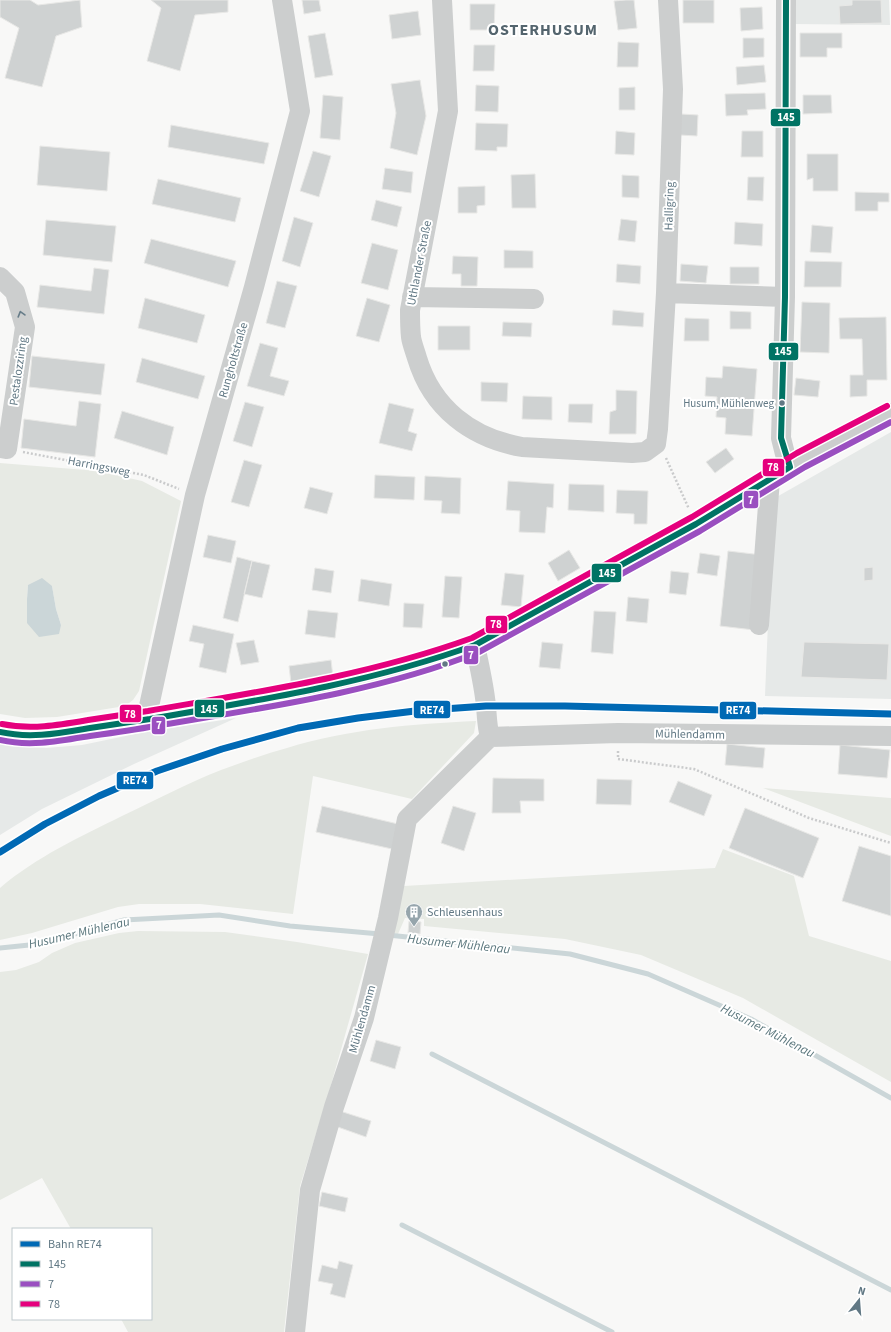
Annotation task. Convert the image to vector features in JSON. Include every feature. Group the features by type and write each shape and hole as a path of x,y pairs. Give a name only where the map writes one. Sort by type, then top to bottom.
{"street":[{"name":"Rungholtstraße","path":"146,720 196,495 254,287 300,111 282,0"},
{"name":"Uthlander Straße","path":"442,0 448,111 410,310 411,338 419,364 429,387 446,410 481,435 505,444 522,447 624,453 645,452 656,444"},
{"name":"Halligring","path":"666,293 673,89 668,0"},
{"path":"786,0 785,297 781,438 790,467"},
{"name":"Pestalozziring","path":"0,277 15,292 25,326 3,448"},
{"path":"656,444 666,293 785,297"},
{"path":"412,297 534,300"},
{"path":"0,732 21,735 55,734 146,720 375,677 443,658 475,645 696,524 790,467 891,413"},
{"path":"759,625 770,480"},
{"path":"475,645 490,737"},
{"name":"Mühlendamm","path":"295,1332 310,1190 334,1107 364,1018 388,918 407,819 490,737 618,732 891,736"}],"path":[{"path":"656,444 662,449 696,524"},
{"name":"Harringsweg","path":"3,448 144,475 196,495"},
{"path":"618,732 618,759 694,769 809,818 891,843"}],"shaded area":[{"path":"794,0 889,0 890,25 793,24"},
{"path":"891,432 891,699 765,696 773,499"},
{"path":"0,463 98,471 142,481 181,501 139,691 133,700 125,706 57,717 25,718 0,714","holes":["28,585 52,586 56,609 61,625 27,623"]},
{"path":"42,578 52,586 56,609 61,625 59,634 39,637 27,623 27,599 28,585"},
{"path":"236,718 134,764 42,809 0,835 0,743 46,748 82,745 145,732"},
{"path":"476,721 474,733 412,799 313,776 293,914 200,904 139,904 118,907 32,933 0,940 0,888 28,867 59,848 184,786 221,770 262,755 333,736 381,728"},
{"path":"763,788 891,798 891,836 880,832"},
{"path":"723,849 794,876 809,936 891,961 891,1082 743,998 641,955 565,939 424,926 424,919 405,918 398,934 390,932 404,886 715,868"},
{"path":"138,931 225,932 368,954 329,1092 300,1186 284,1332 128,1332 122,1320 152,1320 152,1228 70,1228 42,1178 0,1200 0,972 16,970 39,962 52,953 75,943 119,933"}],"building":[{"path":"0,0 30,0 38,5 80,0 82,27 56,36 42,87 5,78 19,28 0,17"},
{"path":"151,0 228,0 228,12 195,15 180,71 147,61 161,8"},
{"path":"302,0 319,0 321,11 304,14"},
{"path":"634,0 637,28 618,30 614,1"},
{"path":"683,0 714,0 714,23 683,23"},
{"path":"852,0 881,0 882,23 840,24 839,6 852,5"},
{"path":"470,4 495,4 494,30 470,30"},
{"path":"762,7 763,29 741,31 740,8"},
{"path":"418,11 421,35 392,39 389,15"},
{"path":"325,33 333,75 315,78 308,36"},
{"path":"800,33 842,33 842,48 827,48 827,57 800,57"},
{"path":"743,38 764,38 764,57 743,58"},
{"path":"618,42 639,43 638,67 617,67"},
{"path":"474,45 495,45 494,71 473,71"},
{"path":"764,65 766,82 737,85 736,67"},
{"path":"420,80 426,116 417,155 390,148 396,113 391,84"},
{"path":"476,85 499,86 498,112 475,111"},
{"path":"635,87 635,110 619,110 619,88"},
{"path":"765,93 766,109 747,110 748,115 726,116 725,94"},
{"path":"323,95 343,97 340,140 320,138"},
{"path":"803,95 831,95 832,113 803,114"},
{"path":"681,114 698,115 697,136 680,135"},
{"path":"476,123 508,124 507,147 497,147 497,151 475,150"},
{"path":"171,125 269,143 264,164 168,147"},
{"path":"616,131 635,133 634,155 615,154"},
{"path":"742,131 763,131 763,157 741,157"},
{"path":"40,146 110,152 107,191 37,185"},
{"path":"313,151 331,156 319,197 300,191"},
{"path":"807,154 838,154 838,191 813,191 813,178 807,180"},
{"path":"385,168 413,172 411,193 382,189"},
{"path":"535,174 536,208 512,208 511,175"},
{"path":"622,175 639,176 639,198 622,197"},
{"path":"748,177 764,177 763,201 747,200"},
{"path":"158,179 241,198 235,222 152,204"},
{"path":"485,186 485,205 477,206 477,213 458,213 458,187"},
{"path":"855,192 889,193 889,202 878,202 878,211 855,211"},
{"path":"376,200 402,207 397,227 371,220"},
{"path":"294,217 313,223 300,267 282,261"},
{"path":"621,219 637,221 635,242 618,240"},
{"path":"46,220 116,226 112,262 43,255"},
{"path":"735,222 763,224 762,246 734,244"},
{"path":"812,225 833,227 831,253 810,252"},
{"path":"151,239 236,261 228,287 144,263"},
{"path":"372,243 398,250 388,290 361,283"},
{"path":"504,250 533,251 533,268 504,268"},
{"path":"453,256 478,257 477,286 461,286 461,274 452,274"},
{"path":"805,261 842,262 841,287 804,287"},
{"path":"617,264 641,266 640,284 616,282"},
{"path":"681,264 708,266 706,283 680,281"},
{"path":"730,267 759,267 759,284 730,284"},
{"path":"94,268 109,270 104,314 37,307 40,285 91,291"},
{"path":"277,281 297,286 285,328 266,323"},
{"path":"145,298 205,315 197,343 138,328"},
{"path":"367,298 390,305 379,342 356,336"},
{"path":"802,302 830,303 829,353 800,352"},
{"path":"613,310 644,313 643,327 612,325"},
{"path":"730,311 751,312 751,329 730,329"},
{"path":"886,317 887,380 867,380 867,396 850,397 850,375 863,375 862,339 840,339 839,318"},
{"path":"685,318 709,319 709,341 684,341"},
{"path":"503,322 532,323 531,337 502,336"},
{"path":"438,326 470,326 470,350 438,350"},
{"path":"260,343 278,348 270,376 289,381 284,396 247,386"},
{"path":"32,356 105,364 101,395 29,387"},
{"path":"142,358 205,376 198,399 136,382"},
{"path":"723,366 757,369 752,436 725,434 726,418 716,417 717,397 705,396 706,377 722,378"},
{"path":"796,378 820,381 818,397 794,395"},
{"path":"481,382 508,383 507,402 481,401"},
{"path":"616,390 637,391 636,434 609,434 610,412 616,410"},
{"path":"523,396 552,397 552,420 522,419"},
{"path":"79,401 101,404 95,457 21,448 24,419 76,426"},
{"path":"245,402 264,407 252,447 233,441"},
{"path":"389,403 414,409 408,431 417,434 412,451 379,443"},
{"path":"569,404 593,404 592,423 568,422"},
{"path":"122,411 174,427 167,455 114,438"},
{"path":"726,448 734,459 715,473 706,462"},
{"path":"244,460 262,465 249,507 231,502"},
{"path":"375,475 415,477 414,500 374,498"},
{"path":"425,476 461,478 460,514 441,513 442,501 424,500"},
{"path":"508,481 554,484 553,508 547,507 545,533 519,532 520,511 506,510"},
{"path":"569,484 604,485 604,512 568,510"},
{"path":"310,487 333,493 327,514 304,508"},
{"path":"617,490 648,491 647,524 634,524 634,514 616,513"},
{"path":"208,535 236,541 231,563 203,557"},
{"path":"569,550 580,568 558,581 548,563"},
{"path":"728,551 762,555 754,630 720,626"},
{"path":"700,553 720,556 717,576 697,573"},
{"path":"237,557 252,561 238,622 223,618"},
{"path":"252,561 270,565 262,598 244,594"},
{"path":"873,567 873,580 864,581 864,568"},
{"path":"315,568 334,571 331,593 312,590"},
{"path":"671,571 689,573 686,595 669,593"},
{"path":"505,573 524,575 521,607 501,605"},
{"path":"445,576 462,577 459,618 442,617"},
{"path":"361,579 392,584 389,606 358,601"},
{"path":"628,597 649,599 647,623 626,621"},
{"path":"404,603 424,604 422,628 403,627"},
{"path":"308,610 338,613 335,638 305,634"},
{"path":"594,611 616,612 613,654 591,652"},
{"path":"193,625 234,634 226,673 199,667 204,644 189,641"},
{"path":"254,640 259,662 241,665 236,643"},
{"path":"542,642 563,644 560,669 539,667"},
{"path":"804,642 889,644 887,680 801,677"},
{"path":"331,660 333,677 291,683 289,666"},
{"path":"727,744 765,748 763,768 725,765"},
{"path":"840,745 890,750 887,778 838,774"},
{"path":"493,778 544,779 544,801 520,801 521,813 492,813"},
{"path":"597,779 632,780 631,805 596,804"},
{"path":"678,781 712,795 704,816 669,802"},
{"path":"322,806 398,824 392,849 316,832"},
{"path":"453,806 476,813 464,851 441,843"},
{"path":"745,808 819,838 803,878 729,848"},
{"path":"859,846 891,856 891,916 842,901"},
{"name":"Schleusenhaus","path":"409,921 421,922 420,934 408,933"},
{"path":"376,1040 401,1047 395,1069 370,1061"},
{"path":"340,1111 371,1121 366,1137 335,1126"},
{"path":"322,1192 348,1198 345,1212 319,1206"},
{"path":"339,1261 353,1265 345,1298 330,1294 333,1284 318,1281 322,1265 337,1269"}],"waterway":[{"name":"Husumer Mühlenau","path":"0,948 39,944 124,920 219,915 290,926 380,934"},
{"name":"Husumer Mühlenau","path":"388,935 570,954 648,974 751,1019 891,1098"},
{"path":"432,1054 891,1290"},
{"path":"402,1225 612,1332"}],"rail line":[{"name":"RE74","path":"0,852 45,824 99,796 157,771 222,749 298,728 358,718 415,711 486,706 565,706 891,714"}],"transit line":[{"name":"145","path":"786,0 785,297 781,438 790,467"},
{"name":"78","path":"2,724 24,727 56,725 271,690 392,663 472,638 692,517 797,453 887,406"},
{"name":"7","path":"0,740 34,743 131,730 319,697 401,678 440,666 479,652 700,531 805,467 891,422"},
{"name":"145","path":"0,732 23,735 68,732 232,705 355,680 395,670 475,645 696,524 790,467"}],"place":[{"name":"Husum, Mühlenweg","path":"782,403"},
{"name":"Schleusenhaus","path":"414,927"}],"district":[{"name":"OSTERHUSUM","path":"543,29"}]}
